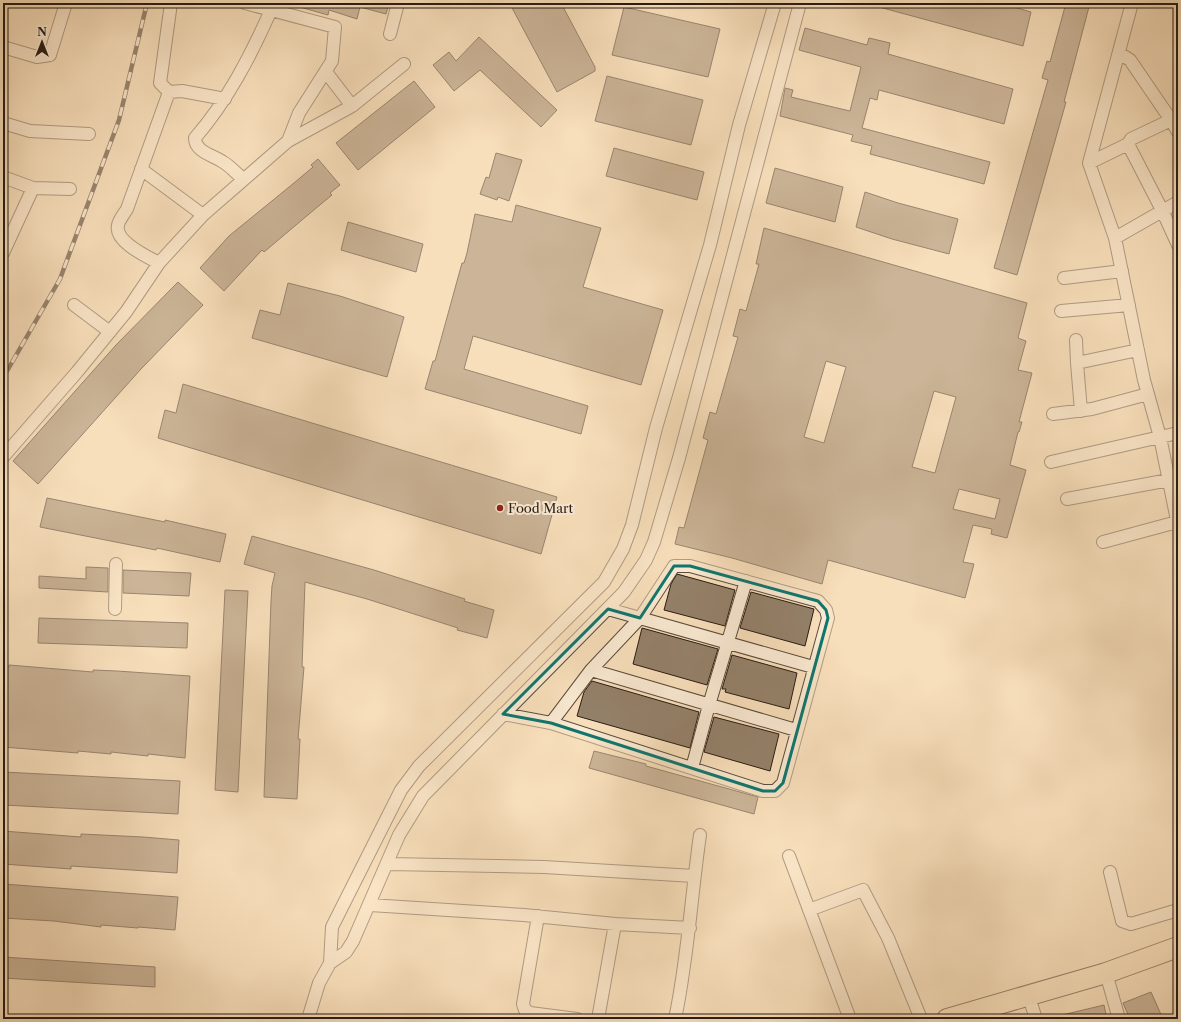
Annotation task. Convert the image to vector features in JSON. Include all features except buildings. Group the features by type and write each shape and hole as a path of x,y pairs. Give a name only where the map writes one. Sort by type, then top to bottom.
{"main road":[{"path":"947,1019 1029,997 1106,973 1178,947"}],"street":[{"path":"3,47 37,58 50,54 66,3"},
{"path":"172,3 160,83 169,92 182,91 224,99"},
{"path":"245,3 336,27 332,61 299,113 288,141"},
{"path":"390,34 398,3"},
{"path":"308,1019 319,983 330,963 332,927 401,790 419,766 604,582 622,549 632,525 656,428 710,245 738,125 774,3"},
{"path":"330,963 346,952 354,941 388,864 399,835 423,796 608,609 624,592 646,560 654,542 679,458 800,3"},
{"path":"1103,542 1178,523 1160,437 1138,350 1115,238 1090,163 1132,3"},
{"path":"243,179 224,162 199,149 195,144 195,138 211,120 224,99 256,43 271,10"},
{"path":"1118,53 1130,60 1178,132"},
{"path":"3,457 110,332 126,312 159,263 203,215 288,141 352,106 404,64"},
{"path":"326,72 352,106"},
{"path":"159,263 128,245 118,232 118,225 127,209 169,92"},
{"path":"1090,163 1128,144 1131,139 1171,120"},
{"path":"3,123 30,131 89,134"},
{"path":"1128,144 1178,245"},
{"path":"141,169 203,215"},
{"path":"3,176 33,188 70,189"},
{"path":"3,253 33,188"},
{"path":"1115,238 1178,202"},
{"path":"1064,278 1122,271"},
{"path":"74,305 110,332"},
{"path":"1061,311 1129,305"},
{"path":"1076,340 1081,411"},
{"path":"1077,363 1138,350"},
{"path":"1052,414 1081,411 1148,394"},
{"path":"1051,462 1178,433"},
{"path":"1067,499 1169,480"},
{"path":"115,609 116,564"},
{"path":"503,714 551,723 763,791 775,791 783,784 813,667 828,618 826,610 818,601 690,566 674,566 640,618 591,670 551,723"},
{"path":"692,768 746,581"},
{"path":"608,609 813,667"},
{"path":"591,670 796,730"},
{"path":"675,1019 690,928 694,876 700,836"},
{"path":"789,856 850,1019"},
{"path":"388,864 544,867 694,876"},
{"path":"1110,872 1122,921 1125,924 1131,924 1178,910"},
{"path":"809,910 864,890 888,938 921,1019"},
{"path":"370,905 538,916 615,924 690,928"},
{"path":"538,916 523,1004 525,1010 530,1013 577,1019"},
{"path":"598,1019 615,924"},
{"path":"1106,973 1119,1019"},
{"path":"1029,997 1036,1019"}],"highlighted area":[{"path":"674,566 690,566 818,601 826,610 828,618 783,783 775,791 763,791 551,723 503,714 608,609 640,618"}],"railway":[{"path":"3,378 60,279 119,120 147,3"}],"place":[{"name":"Food Mart","path":"500,508"}]}
